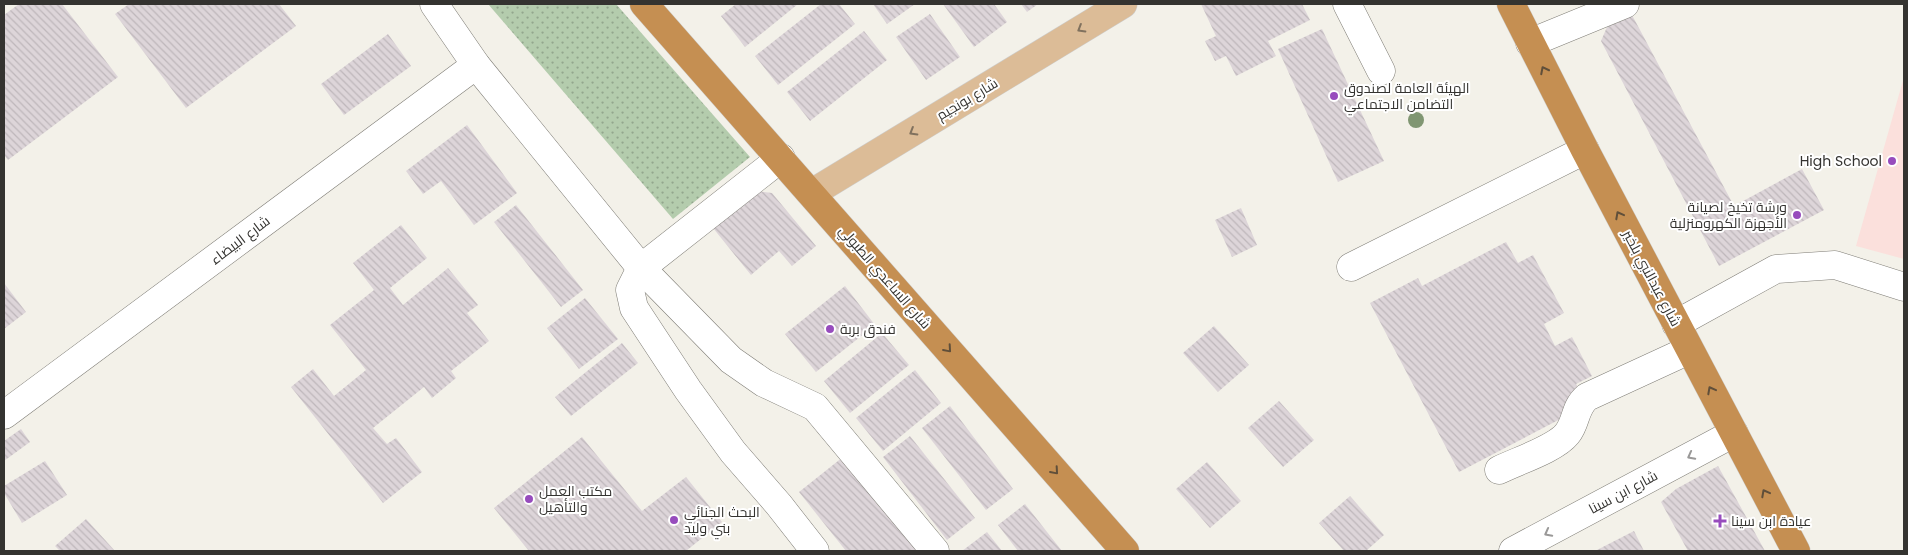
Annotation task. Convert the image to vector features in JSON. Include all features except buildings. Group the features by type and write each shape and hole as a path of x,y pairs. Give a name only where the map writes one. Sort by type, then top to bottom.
{"highway":[{"name":"شارع الساعدي الطبولي","path":"644,4 1125,551"},
{"name":"شارع عبدالنبي بلخير","path":"1511,4 1585,150 1796,551"}],"main road":[{"name":"شارع بونجيم","path":"812,193 1111,7"}],"street":[{"path":"434,4 476,65 641,268 731,360 764,383 814,407 935,551"},
{"path":"1347,4 1381,71"},
{"path":"1530,43 1625,4"},
{"name":"شارع البيضاء","path":"4,415 476,65"},
{"path":"1351,267 1585,150"},
{"path":"781,158 641,268 630,290 634,308 688,390 733,452 815,551"},
{"path":"1676,324 1776,269 1836,265 1904,287"},
{"path":"1499,470 1560,440 1571,426 1580,403 1587,397 1690,350"},
{"name":"شارع ابن سينا","path":"1513,551 1734,433"}],"shaded area":[{"name":"High School","path":"1904,77 1904,259 1856,246"}],"green space":[{"path":"488,4 616,4 750,157 673,219"}],"place":[{"name":"الهيئة العامة لصندوق التضامن الاجتماعي","path":"1334,96"},
{"name":"High School","path":"1892,161"},
{"name":"ورشة تخيخ لصيانة الأجهزة الكهرومنزلية","path":"1797,215"},
{"name":"فندق بربة","path":"830,329"},
{"name":"مكتب العمل والتأهيل","path":"529,499"},
{"name":"البحث الجنائي بني وليد","path":"674,520"},
{"name":"عيادة ابن سينا","path":"1720,521"}]}
